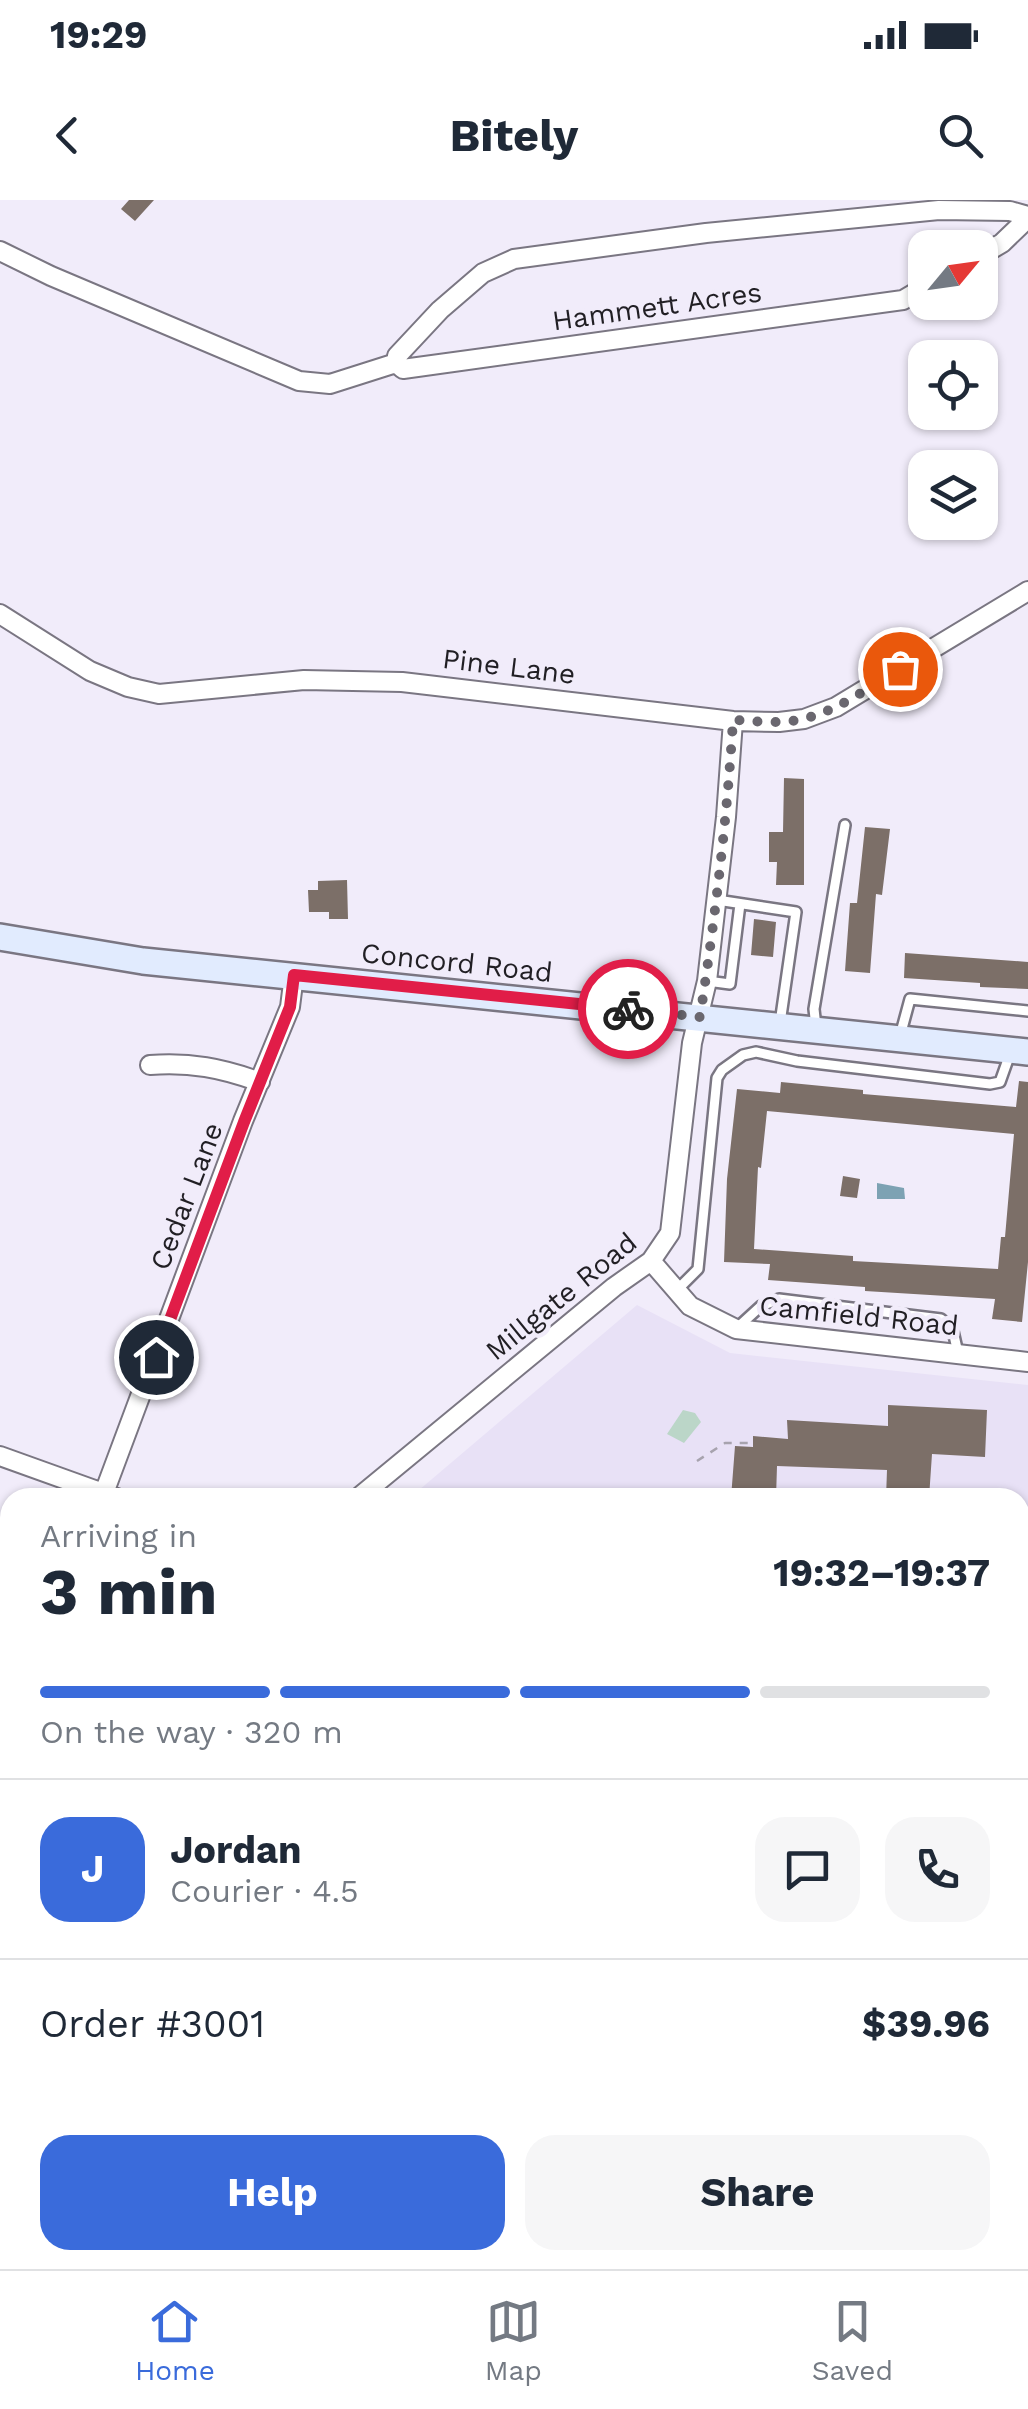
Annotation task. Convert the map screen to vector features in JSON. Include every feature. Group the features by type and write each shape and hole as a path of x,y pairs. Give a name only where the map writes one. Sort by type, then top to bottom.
{"street":[{"path":"396,363 397,356 440,310 483,273 514,259 706,233 938,210 1010,211 1028,217 998,246"},
{"name":"Hammett Acres","path":"0,251 299,381 330,384 396,363 403,370 908,297"},
{"name":"Pine Lane","path":"0,614 90,671 158,694 304,680 402,682 778,722 804,719 836,708 1028,591"},
{"path":"700,1017 717,900 733,720"},
{"name":"Concord Road","path":"0,937 143,961 1020,1051"},
{"name":"Cedar Lane","path":"114,1488 290,1007 294,975"},
{"name":"Millgate Road","path":"370,1488 651,1261 670,1234 692,1043 700,1017"},
{"path":"150,1065 199,1064 260,1082"},
{"name":"Camfield Road","path":"651,1261 690,1306 736,1329 1028,1362"},
{"path":"0,1456 91,1488"}],"lane":[{"path":"816,1029 814,1009 845,825"},
{"path":"717,900 796,912 766,1053"},
{"path":"707,981 730,984 740,904"},
{"path":"900,1038 910,999 1028,1011"},
{"path":"675,1292 698,1269 717,1078 743,1055 766,1053 797,1062 990,1084 1000,1082 1020,1051"},
{"path":"736,1329 762,1306 779,1300 941,1318 953,1331 958,1353"}],"path":[{"path":"697,1461 725,1444 753,1443"}],"shaded area":[{"path":"637,1305 730,1353 1028,1385 1028,1488 421,1488"}],"green space":[{"path":"683,1410 695,1413 701,1422 684,1443 667,1434"}],"water":[{"path":"877,1183 904,1188 905,1199 877,1199"}],"building":[{"path":"129,200 154,200 135,221 121,209"},
{"path":"784,778 804,779 804,885 776,885 777,862 769,862 769,832 783,832"},
{"path":"865,827 890,829 882,895 876,894 870,973 845,971 850,903 857,903"},
{"path":"347,880 348,919 329,919 329,912 309,912 308,890 318,890 318,881"},
{"path":"754,919 776,922 773,957 751,955"},
{"path":"905,953 1028,962 1028,989 904,978"},
{"path":"1019,1081 1028,1082 1028,1262 1022,1322 992,1319 995,1299 768,1280 770,1264 724,1262 727,1179 737,1089 780,1093 781,1082 863,1090 863,1094 1016,1107","holes":["767,1111 1014,1134 1005,1237 1001,1237 998,1269 853,1261 853,1256 754,1249 758,1167 761,1168"]},
{"path":"843,1176 860,1179 857,1198 840,1196"},
{"path":"888,1405 987,1410 985,1457 932,1454 930,1488 886,1488 887,1470 777,1466 776,1488 732,1488 735,1446 753,1447 753,1436 788,1439 787,1420 888,1426"}],"way so far":[{"path":"628,1009 700,1017 726,817 733,720 804,719 836,708 900,669"}],"route":[{"path":"156,1357 290,1007 294,975 628,1009"}]}
